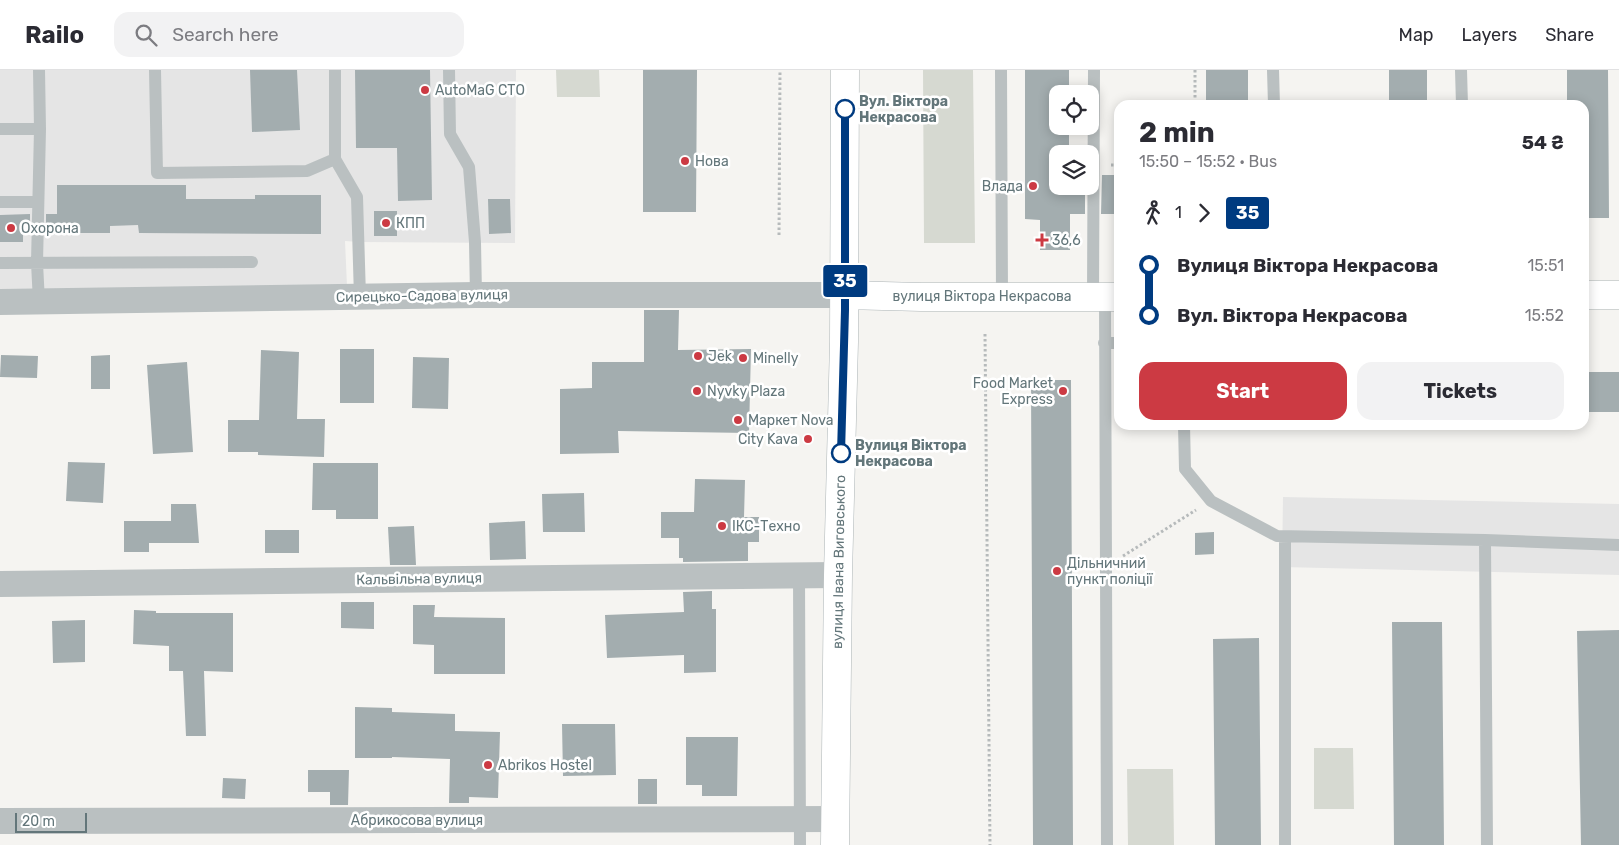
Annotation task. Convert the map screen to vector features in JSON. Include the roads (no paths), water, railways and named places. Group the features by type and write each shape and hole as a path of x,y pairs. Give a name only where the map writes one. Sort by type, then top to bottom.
{"main road":[{"name":"вулиця Івана Виговського","path":"835,832 838,575 845,295 845,70"},
{"name":"вулиця Віктора Некрасова","path":"845,295 1105,297"},
{"path":"1589,295 1619,295"}],"street":[{"name":"Сирецько-Садова вулиця","path":"0,302 476,295 845,295"},
{"name":"Кальвільна вулиця","path":"0,584 838,575"},
{"name":"Абрикосова вулиця","path":"0,821 800,819 835,832"}],"lane":[{"path":"39,70 40,129 37,263 39,302"},
{"path":"155,70 157,174 307,171 334,159"},
{"path":"335,70 334,159 357,197 360,297"},
{"path":"450,70 450,134 469,166 475,242 476,295"},
{"path":"1002,70 1002,297"},
{"path":"1094,70 1105,297 1107,845"},
{"path":"1273,70 1274,100"},
{"path":"1461,70 1462,100"},
{"path":"0,129 40,129"},
{"path":"0,202 38,202"},
{"path":"0,263 252,262"},
{"path":"1104,343 1114,343"},
{"path":"1184,430 1185,469 1211,501 1277,536 1485,540 1619,546"},
{"path":"1285,537 1285,845"},
{"path":"1485,540 1487,845"},
{"path":"799,574 800,845"}],"place":[{"name":"AutoMaG СТО","path":"425,90"},
{"name":"Вул. Віктора Некрасова","path":"845,109"},
{"name":"Нова","path":"685,161"},
{"name":"Влада","path":"1033,186"},
{"name":"КПП","path":"386,223"},
{"name":"Охорона","path":"11,228"},
{"name":"36,6","path":"1042,240"},
{"name":"Jek","path":"698,356"},
{"name":"Minelly","path":"743,358"},
{"name":"Nyvky Plaza","path":"697,391"},
{"name":"Food Market Express","path":"1063,391"},
{"name":"Маркет Nova","path":"738,420"},
{"name":"City Kava","path":"808,439"},
{"name":"Вулиця Віктора Некрасова","path":"841,453"},
{"name":"ІКС-Техно","path":"722,526"},
{"name":"Дільничний пункт поліції","path":"1057,571"},
{"name":"Abrikos Hostel","path":"488,765"}]}
